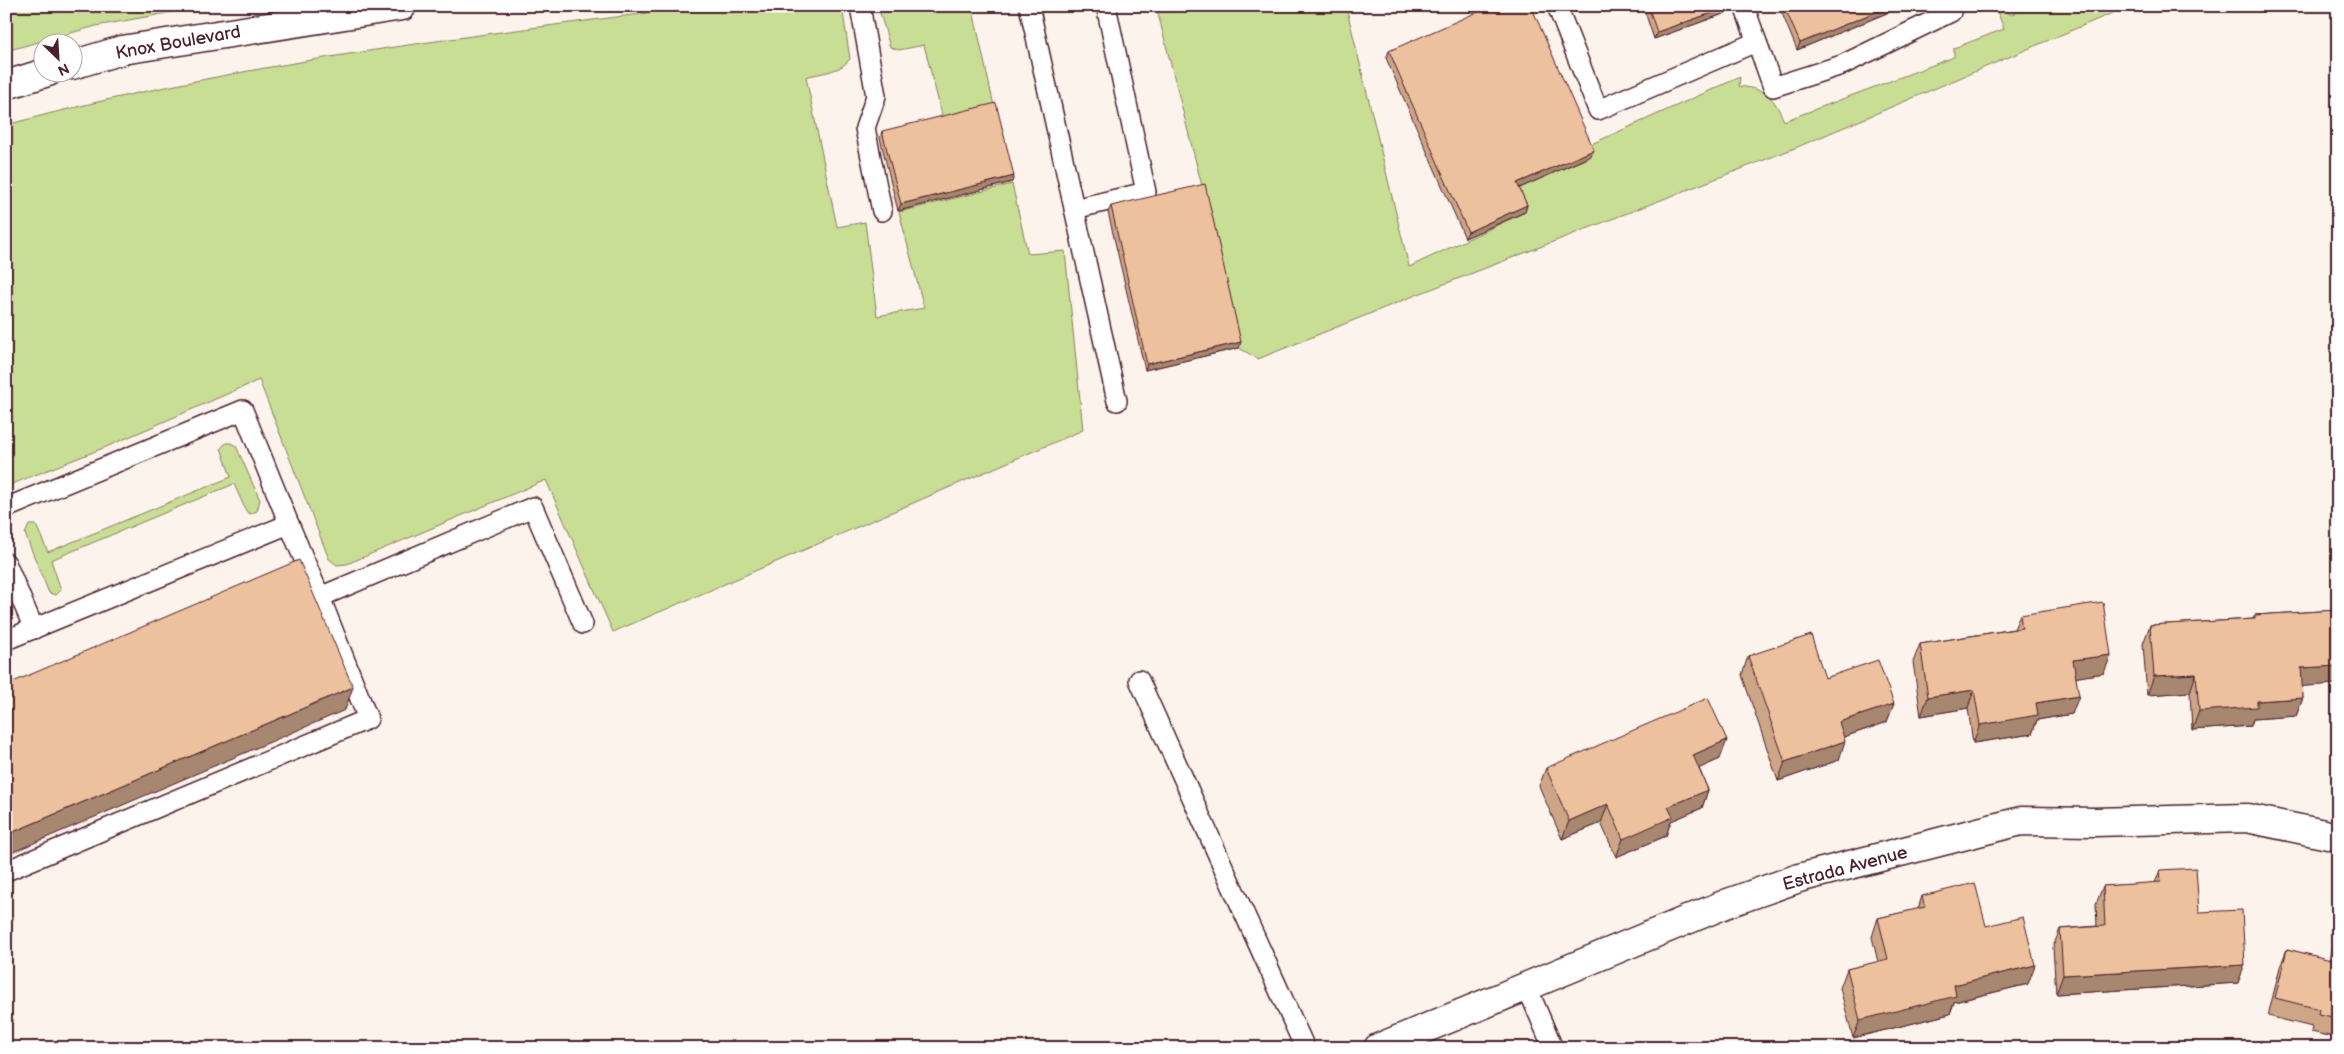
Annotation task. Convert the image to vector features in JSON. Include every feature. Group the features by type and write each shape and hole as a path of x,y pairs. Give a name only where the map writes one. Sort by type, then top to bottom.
{"street":[{"name":"Knox Boulevard","path":"82,62 122,50 402,6"},
{"path":"6,85 32,77"},
{"name":"Estrada Avenue","path":"1378,1048 1728,903 1799,878 2021,821 2094,822 2247,818 2338,837"}],"lane":[{"path":"860,6 876,96 865,128 882,211"},
{"path":"1030,6 1117,401"},
{"path":"1074,209 1146,192 1106,6"},
{"path":"1557,6 1598,110 1756,42"},
{"path":"1744,6 1773,87 1842,65 1951,12 1950,6"},
{"path":"6,508 243,410 368,719 6,872"},
{"path":"320,597 533,507 583,624"},
{"path":"6,640 289,524"},
{"path":"6,563 34,629"},
{"path":"1139,680 1305,1048"},
{"path":"1527,987 1553,1048"}],"green space":[{"path":"6,6 206,6 96,26 74,32 32,32 32,44 6,51"},
{"path":"703,6 842,6 850,59 846,64 835,70 806,77 837,227 865,222 877,316 924,308 899,212 1012,184 1028,254 1065,251 1083,430 613,632 546,480 347,564 337,565 329,559 259,380 106,447 7,486 6,125 178,84 265,68 440,40"},
{"path":"878,6 972,6 994,106 943,119 924,45 899,50 890,47"},
{"path":"1156,6 1346,6 1409,267 1525,212 1515,190 1591,156 1587,146 1740,77 1739,86 1768,95 1776,105 1784,121 1954,57 1954,48 2004,29 1995,6 2006,6 2010,15 2030,6 2129,6 1795,148 1416,295 1258,359 1239,348 1203,190"},
{"path":"226,443 236,446 260,500 257,511 250,514 246,511 234,484 51,560 61,590 56,595 49,593 25,534 29,525 36,525 48,552 231,477 221,448"}],"building":[{"path":"1491,6 1531,6 1594,150 1517,183 1527,205 1468,232 1389,51"},
{"path":"1648,6 1729,6 1729,7 1657,32"},
{"path":"1784,6 1890,6 1800,43"},
{"path":"996,103 1014,176 901,204 882,131"},
{"path":"1205,184 1241,342 1147,364 1111,206"},
{"path":"299,560 353,687 6,835 6,685"},
{"path":"2103,602 2111,655 2073,660 2079,696 2036,703 2038,715 1980,725 1974,690 1928,697 1920,644 2022,628 2020,615"},
{"path":"2338,610 2338,666 2301,668 2303,698 2257,701 2257,707 2199,711 2196,674 2154,676 2150,625 2255,619 2255,615"},
{"path":"1811,635 1825,678 1878,660 1894,704 1839,722 1845,741 1785,762 1748,656"},
{"path":"1708,698 1727,740 1693,755 1708,790 1668,807 1673,817 1623,839 1608,804 1569,821 1546,768"},
{"path":"2196,868 2199,912 2242,910 2245,965 2063,975 2060,929 2105,926 2103,886 2161,882 2160,870"},
{"path":"1975,883 1986,926 2023,917 2035,965 1954,985 1956,996 1860,1020 1847,969 1888,959 1878,918 1925,907 1922,896"},
{"path":"2338,933 2338,1018 2318,1014 2319,1009 2275,998 2287,949 2331,960"}]}
